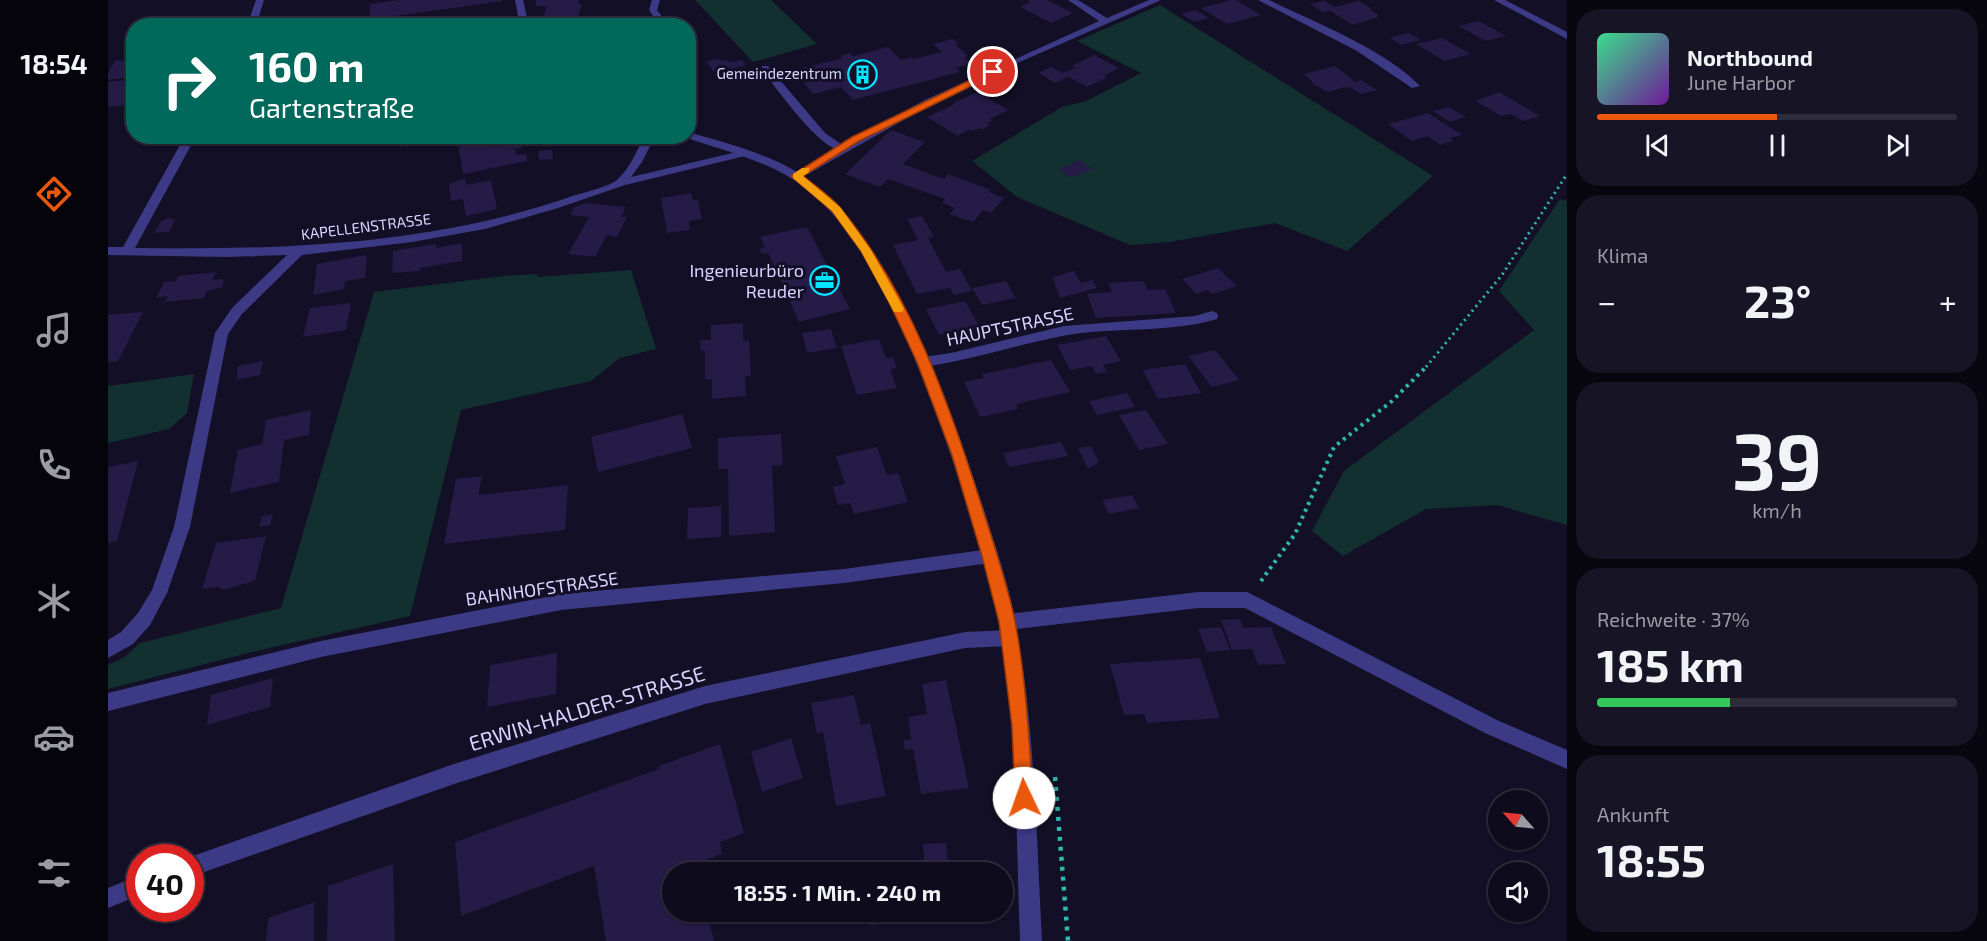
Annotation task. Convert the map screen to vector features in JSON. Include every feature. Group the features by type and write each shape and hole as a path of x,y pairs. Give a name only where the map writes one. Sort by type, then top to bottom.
{"street":[{"path":"254,18 260,0"},
{"path":"519,0 523,18"},
{"path":"656,0 653,10 659,18"},
{"path":"1072,0 1106,21"},
{"path":"796,176 840,148 935,98 1157,0"},
{"path":"1262,0 1360,46 1415,86"},
{"path":"1498,0 1567,36"},
{"path":"765,68 821,135 840,148"},
{"path":"696,138 796,176 836,209 866,250 895,302 924,362 959,455 990,556 1008,630 1020,726 1031,941"},
{"path":"128,250 187,144"},
{"path":"621,183 637,162 646,144"},
{"name":"KAPELLENSTRASSE","path":"108,251 226,254 298,251 412,238 485,225 554,206 621,183 741,154"},
{"path":"108,650 127,638 144,619 159,593 182,527 222,333 237,311 298,251"},
{"name":"HAUPTSTRASSE","path":"924,362 951,358 1064,331 1195,321 1212,316"},
{"name":"BAHNHOFSTRASSE","path":"108,702 321,649 561,602 844,576 990,556"},
{"name":"ERWIN-HALDER-STRASSE","path":"204,862 454,774 705,695 1008,630 1199,600 1247,600"},
{"path":"1247,600 1492,727 1567,760"},
{"path":"108,898 126,891"}],"path":[{"path":"1247,600 1295,534 1334,447 1392,401 1436,357 1502,275 1567,174"}],"green space":[{"path":"695,0 771,0 817,44 753,62"},
{"path":"1160,5 1433,176 1347,251 1275,223 1170,242 1130,245 1017,197 972,161 1062,107 1086,101 1141,73 1077,41"},
{"path":"1560,199 1567,201 1567,525 1497,505 1426,509 1343,556 1312,531 1344,471 1534,330 1499,291"},
{"path":"631,270 656,349 620,358 591,381 461,410 410,616 252,652 108,689 108,665 123,658 140,643 281,608 374,292 504,276 537,274 538,277"},
{"path":"194,374 187,413 169,429 108,443 108,386"}],"building":[{"path":"399,0 503,0 388,18 369,18 370,4"},
{"path":"536,0 579,0 578,4 582,4 578,18 543,18 547,6 536,6"},
{"path":"1027,0 1047,0 1073,13 1051,23 1020,7 1031,2"},
{"path":"1236,0 1261,15 1227,24 1201,8"},
{"path":"1324,1 1334,7 1359,1 1372,9 1369,9 1378,17 1353,25 1330,11 1323,12 1310,4"},
{"path":"1195,10 1209,18 1194,22 1181,14"},
{"path":"1479,21 1506,36 1486,41 1458,26"},
{"path":"1409,33 1421,40 1401,45 1390,38"},
{"path":"1442,38 1471,54 1444,61 1416,44"},
{"name":"Gemeindezentrum","path":"953,39 968,56 964,57 971,64 956,68 960,72 853,100 841,87 813,94 793,70 843,58 841,56 850,53 853,56 888,47 901,60 911,57 913,59 942,52 933,44"},
{"path":"1094,55 1119,68 1104,76 1108,77 1087,87 1069,77 1055,83 1038,73 1051,67 1063,73"},
{"path":"715,59 734,62 742,60 746,65 715,73 706,62"},
{"path":"126,60 126,78 108,80 108,73 115,61"},
{"path":"1335,66 1356,82 1361,80 1377,90 1361,94 1352,88 1345,87 1328,92 1313,84 1303,74"},
{"path":"126,80 126,105 108,107 108,82"},
{"path":"977,92 1008,110 990,119 993,121 987,123 991,125 982,130 970,129 958,136 927,117 954,105 952,104"},
{"path":"1499,92 1540,116 1523,121 1511,114 1501,116 1476,101"},
{"path":"1449,107 1466,117 1450,122 1433,111"},
{"path":"1428,113 1462,135 1450,138 1453,141 1440,145 1428,136 1412,141 1388,124"},
{"path":"891,130 925,142 903,164 944,179 948,174 991,190 989,192 1004,198 991,213 983,210 973,222 949,214 955,208 942,203 945,199 888,179 880,187 845,174"},
{"path":"458,144 492,144 493,147 521,144 522,148 515,149 516,155 526,154 527,161 463,174"},
{"path":"552,150 553,159 539,160 538,151"},
{"path":"1080,160 1092,169 1070,178 1059,169"},
{"path":"465,178 466,185 491,180 497,209 466,216 463,199 451,201 449,184"},
{"path":"691,193 693,200 698,200 702,219 689,221 690,230 667,233 661,198"},
{"path":"587,203 626,207 621,217 627,217 617,237 607,235 595,257 568,254 589,217 570,215 574,207"},
{"path":"922,216 934,237 928,238 946,272 960,269 972,291 954,295 950,288 917,294 893,245 918,240 907,219"},
{"path":"167,218 175,220 169,232 154,233 161,221"},
{"path":"807,227 850,309 799,322 768,253 762,254 759,249 765,247 760,237"},
{"path":"462,243 462,261 420,268 420,271 392,273 393,251 436,244 436,248"},
{"path":"367,255 365,278 345,281 344,289 313,295 317,264"},
{"path":"1218,268 1237,286 1212,294 1208,290 1196,294 1182,279"},
{"path":"1074,271 1081,283 1092,280 1097,288 1060,298 1052,277"},
{"path":"216,272 212,280 222,279 224,281 222,287 207,291 204,298 165,302 168,296 156,298 164,282 176,281 178,276"},
{"path":"1006,281 1016,298 982,305 972,288"},
{"path":"1144,281 1148,290 1165,289 1176,313 1096,318 1087,294 1112,292 1108,283"},
{"path":"965,301 979,326 939,335 926,309"},
{"path":"351,303 346,330 303,337 310,308"},
{"path":"143,312 118,361 108,362 108,315"},
{"path":"743,323 743,341 749,340 751,376 745,376 746,396 712,399 712,379 705,379 705,350 701,351 700,340 711,340 711,325"},
{"path":"831,329 837,348 807,353 802,333"},
{"path":"1106,336 1121,361 1103,365 1107,372 1096,374 1092,366 1070,370 1057,345"},
{"path":"879,339 886,358 893,357 897,368 890,369 897,388 857,395 841,346"},
{"path":"1215,350 1239,380 1212,387 1188,356"},
{"path":"1051,360 1070,392 1016,404 1018,409 980,417 964,382 984,378 982,374"},
{"path":"263,361 260,375 236,380 238,366"},
{"path":"1185,364 1201,393 1158,399 1143,370"},
{"path":"1127,393 1135,407 1097,415 1089,401"},
{"path":"311,410 309,435 284,440 279,482 230,493 238,450 262,444 266,420"},
{"path":"1146,410 1168,444 1139,450 1119,415"},
{"path":"682,414 692,448 598,472 591,437"},
{"path":"781,434 783,465 772,466 775,532 729,536 728,469 718,469 718,438"},
{"path":"1061,442 1068,456 1009,467 1003,453"},
{"path":"1091,446 1099,462 1088,469 1078,448"},
{"path":"877,447 887,475 898,473 908,502 854,514 850,503 838,505 833,487 845,484 836,456"},
{"path":"138,461 117,541 108,543 108,467"},
{"path":"482,476 478,495 568,485 565,530 444,544 456,479"},
{"path":"1132,495 1139,508 1109,514 1102,500"},
{"path":"721,506 721,537 687,539 688,508"},
{"path":"273,514 270,525 259,527 262,516"},
{"path":"266,536 255,581 222,590 218,587 202,589 216,543"},
{"path":"1240,619 1244,628 1271,627 1286,664 1258,665 1252,649 1232,650 1221,620"},
{"path":"1221,627 1230,650 1207,652 1198,629"},
{"path":"557,653 556,694 487,707 490,665"},
{"path":"1200,658 1220,718 1147,723 1144,714 1124,715 1110,664"},
{"path":"273,678 270,707 207,725 211,695"},
{"path":"946,680 969,788 921,794 913,749 905,750 903,740 911,739 908,717 927,714 922,684"},
{"path":"854,695 861,725 870,723 886,796 836,806 823,732 817,734 811,703"},
{"path":"791,738 803,778 762,792 751,752"},
{"path":"720,744 744,833 720,842 722,854 699,862 662,862 662,922 709,922 714,941 606,941 594,866 461,916 455,842 659,769 659,766"},
{"path":"946,843 948,862 924,862 923,844"},
{"path":"393,864 395,941 327,941 328,886"},
{"path":"314,902 314,941 266,941 268,918"},
{"path":"869,922 894,922 870,926"}],"slow traffic":[{"path":"805,170 796,176 836,209 866,250 898,309"}],"place":[{"name":"Gemeindezentrum","path":"863,74"},
{"name":"Ingenieurbüro Reuder","path":"825,281"}],"route":[{"path":"993,72 935,98 855,139 796,176 836,209 866,250 895,302 924,362 959,455 990,556 1007,622 1020,726 1024,798"}]}
